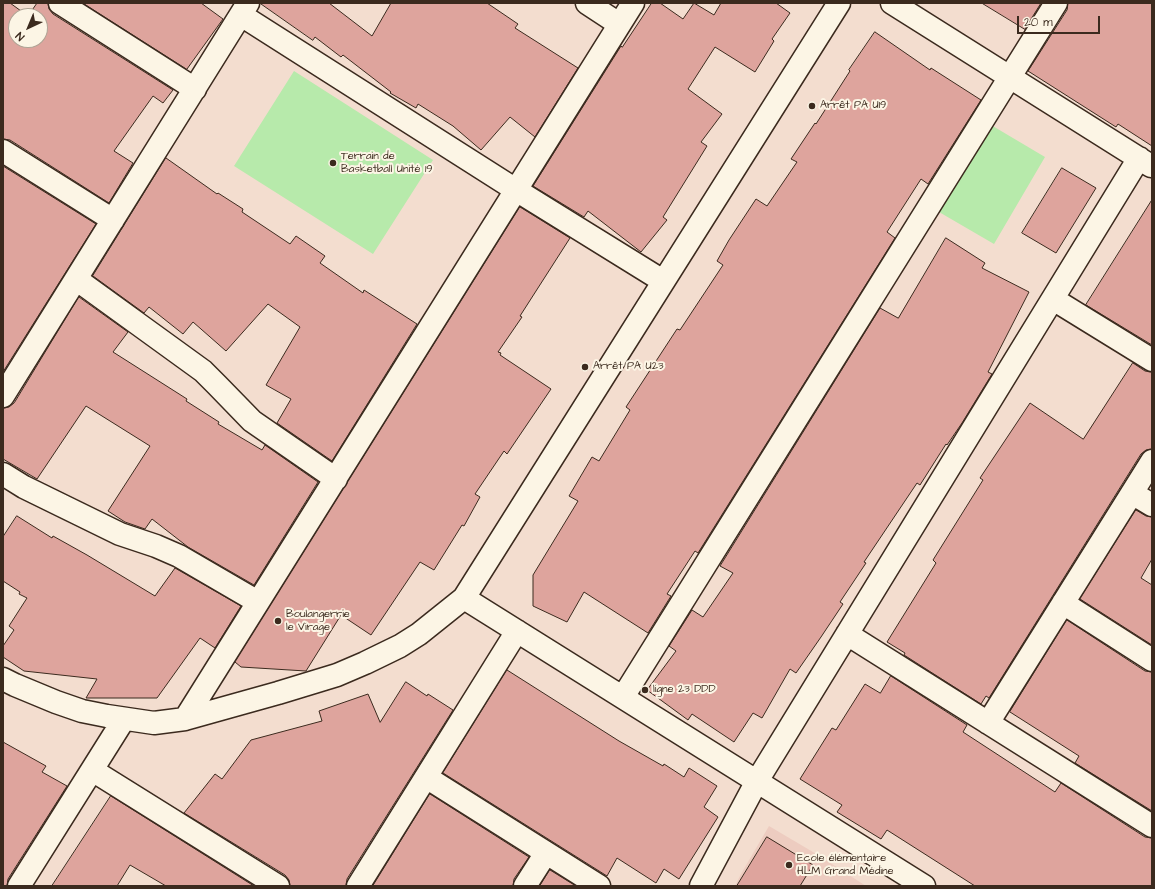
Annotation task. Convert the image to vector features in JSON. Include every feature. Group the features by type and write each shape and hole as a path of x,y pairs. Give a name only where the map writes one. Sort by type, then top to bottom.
{"street":[{"path":"60,3 195,89"},
{"path":"587,3 620,24"},
{"path":"185,719 633,3"},
{"path":"3,679 56,702 82,711 154,723 185,719 337,675 365,663 419,634 464,598 839,3"},
{"path":"701,886 757,781 847,634 1053,299 1146,162 892,3"},
{"path":"623,697 1056,3"},
{"path":"3,396 244,9 516,190 663,281"},
{"path":"3,151 113,220"},
{"path":"76,279 203,371 252,420 336,479"},
{"path":"1053,299 1152,360"},
{"path":"988,723 1152,461"},
{"path":"3,474 24,487 120,534 161,548 179,556 258,602"},
{"path":"1132,493 1152,505"},
{"path":"464,598 924,886"},
{"path":"1063,603 1152,660"},
{"path":"358,886 517,631"},
{"path":"847,634 1152,826"},
{"path":"19,886 124,719"},
{"path":"92,770 278,886"},
{"path":"426,777 599,886"},
{"path":"525,886 546,853"}],"shaded area":[{"name":"Ecole élémentaire HLM Grand Médine","path":"769,826 818,855 866,886 735,886"}],"green space":[{"name":"Terrain de Basketball Unité 19","path":"294,71 433,160 373,254 234,166"},
{"path":"991,125 1045,157 994,244 939,212"}],"building":[{"path":"3,3 10,3 17,8 8,8 8,48 48,48 48,8 34,8 37,3 48,3 49,9 53,14 173,90 163,103 153,96 114,151 133,163 109,203 10,140 3,139"},
{"path":"83,3 201,3 223,19 187,69"},
{"path":"260,3 329,3 372,36 391,3 487,3 518,24 515,28 578,68 535,137 510,117 481,150 453,126 418,104 416,108 390,93 391,92 343,55 341,57 315,37 313,40"},
{"path":"652,3 660,3 683,19 694,3 714,15 721,3 776,3 790,13 772,39 774,41 755,72 715,47 688,89 722,114 701,142 707,146 663,217 667,220 641,252 588,211 584,217 533,186 621,46 622,47"},
{"path":"982,3 1041,3 1025,29"},
{"path":"1068,3 1152,3 1152,146 1118,124 1116,127 1028,71 1067,10"},
{"path":"875,32 930,70 931,68 981,100 928,184 921,179 887,232 895,238 698,553 695,551 667,594 671,596 648,633 584,592 567,622 533,606 533,575 578,501 569,496 592,457 599,461 630,410 626,407 677,329 680,330 723,265 717,261 729,240 756,199 767,206 797,162 791,159 815,123 816,124 850,71 849,70"},
{"path":"166,158 217,194 218,193 243,209 242,212 290,244 296,236 325,256 320,263 363,293 364,290 417,324 332,461 277,423 291,399 266,385 300,327 268,304 226,351 193,322 183,334 149,307 144,313 93,276"},
{"path":"3,166 96,224 3,372"},
{"path":"1062,168 1096,188 1056,253 1022,233"},
{"path":"1152,200 1152,345 1086,305"},
{"path":"520,207 570,238 520,316 522,317 498,352 501,353 500,355 551,389 507,454 504,451 475,494 480,497 464,526 462,525 434,570 420,562 371,635 341,615 306,671 241,667 235,662"},
{"path":"946,238 985,263 982,268 1029,292 988,372 992,374 962,423 947,445 946,444 920,485 917,483 864,562 866,563 840,602 843,604 796,673 790,669 762,718 753,713 734,742 692,714 688,720 647,690 676,651 669,646 692,610 703,617 733,573 720,566 880,308 898,318"},
{"path":"79,297 128,332 113,352 187,399 186,401 219,422 218,424 262,450 265,445 318,482 254,585 188,547 152,519 145,529 125,522 108,511 150,446 86,406 37,479 3,459 3,408 9,407 14,403"},
{"path":"1133,363 1145,371 1152,372 1152,449 1146,450 1141,454 989,698 986,696 981,704 904,655 905,653 887,642 936,563 933,560 983,480 980,478 1030,403 1083,439"},
{"path":"1136,510 1146,516 1152,517 1152,559 1141,578 1152,585 1152,645 1080,599"},
{"path":"17,516 52,538 53,536 87,555 155,596 175,568 241,606 215,648 200,638 157,698 86,698 97,679 24,671 3,657 3,646 14,630 9,626 27,598 19,594 20,592 3,581 3,537"},
{"path":"1067,620 1145,671 1152,672 1152,811 1075,763 1079,756 1010,712"},
{"path":"507,670 619,741 663,766 664,764 684,777 689,768 717,786 704,807 718,817 679,879 664,869 656,883 617,858 607,876 443,773"},
{"path":"891,676 967,725 963,732 1055,792 1061,783 1145,837 1152,838 1152,886 975,886 887,830 881,839 837,812 842,805 800,779 832,728 836,730 865,684 880,693"},
{"path":"406,682 427,696 428,694 453,710 347,879 346,886 290,886 289,880 285,875 184,813 215,774 222,779 251,740 322,721 319,711 368,694 380,722"},
{"path":"3,742 46,766 42,772 67,786 8,879 7,886 3,886"},
{"path":"430,794 529,857 514,879 513,886 373,886"},
{"path":"111,796 254,886 166,886 130,865 117,886 52,886"},
{"path":"767,837 813,865 800,886 737,886"},
{"path":"550,870 576,886 540,886"}],"place":[{"name":"Arrêt PA U19","path":"812,106"},
{"name":"Terrain de Basketball Unité 19","path":"333,163"},
{"name":"Arrêt PA U23","path":"585,367"},
{"name":"Boulangerrie le Virage","path":"278,621"},
{"name":"ligne 23 DDD","path":"645,690"},
{"name":"Ecole élémentaire HLM Grand Médine","path":"789,865"}]}
